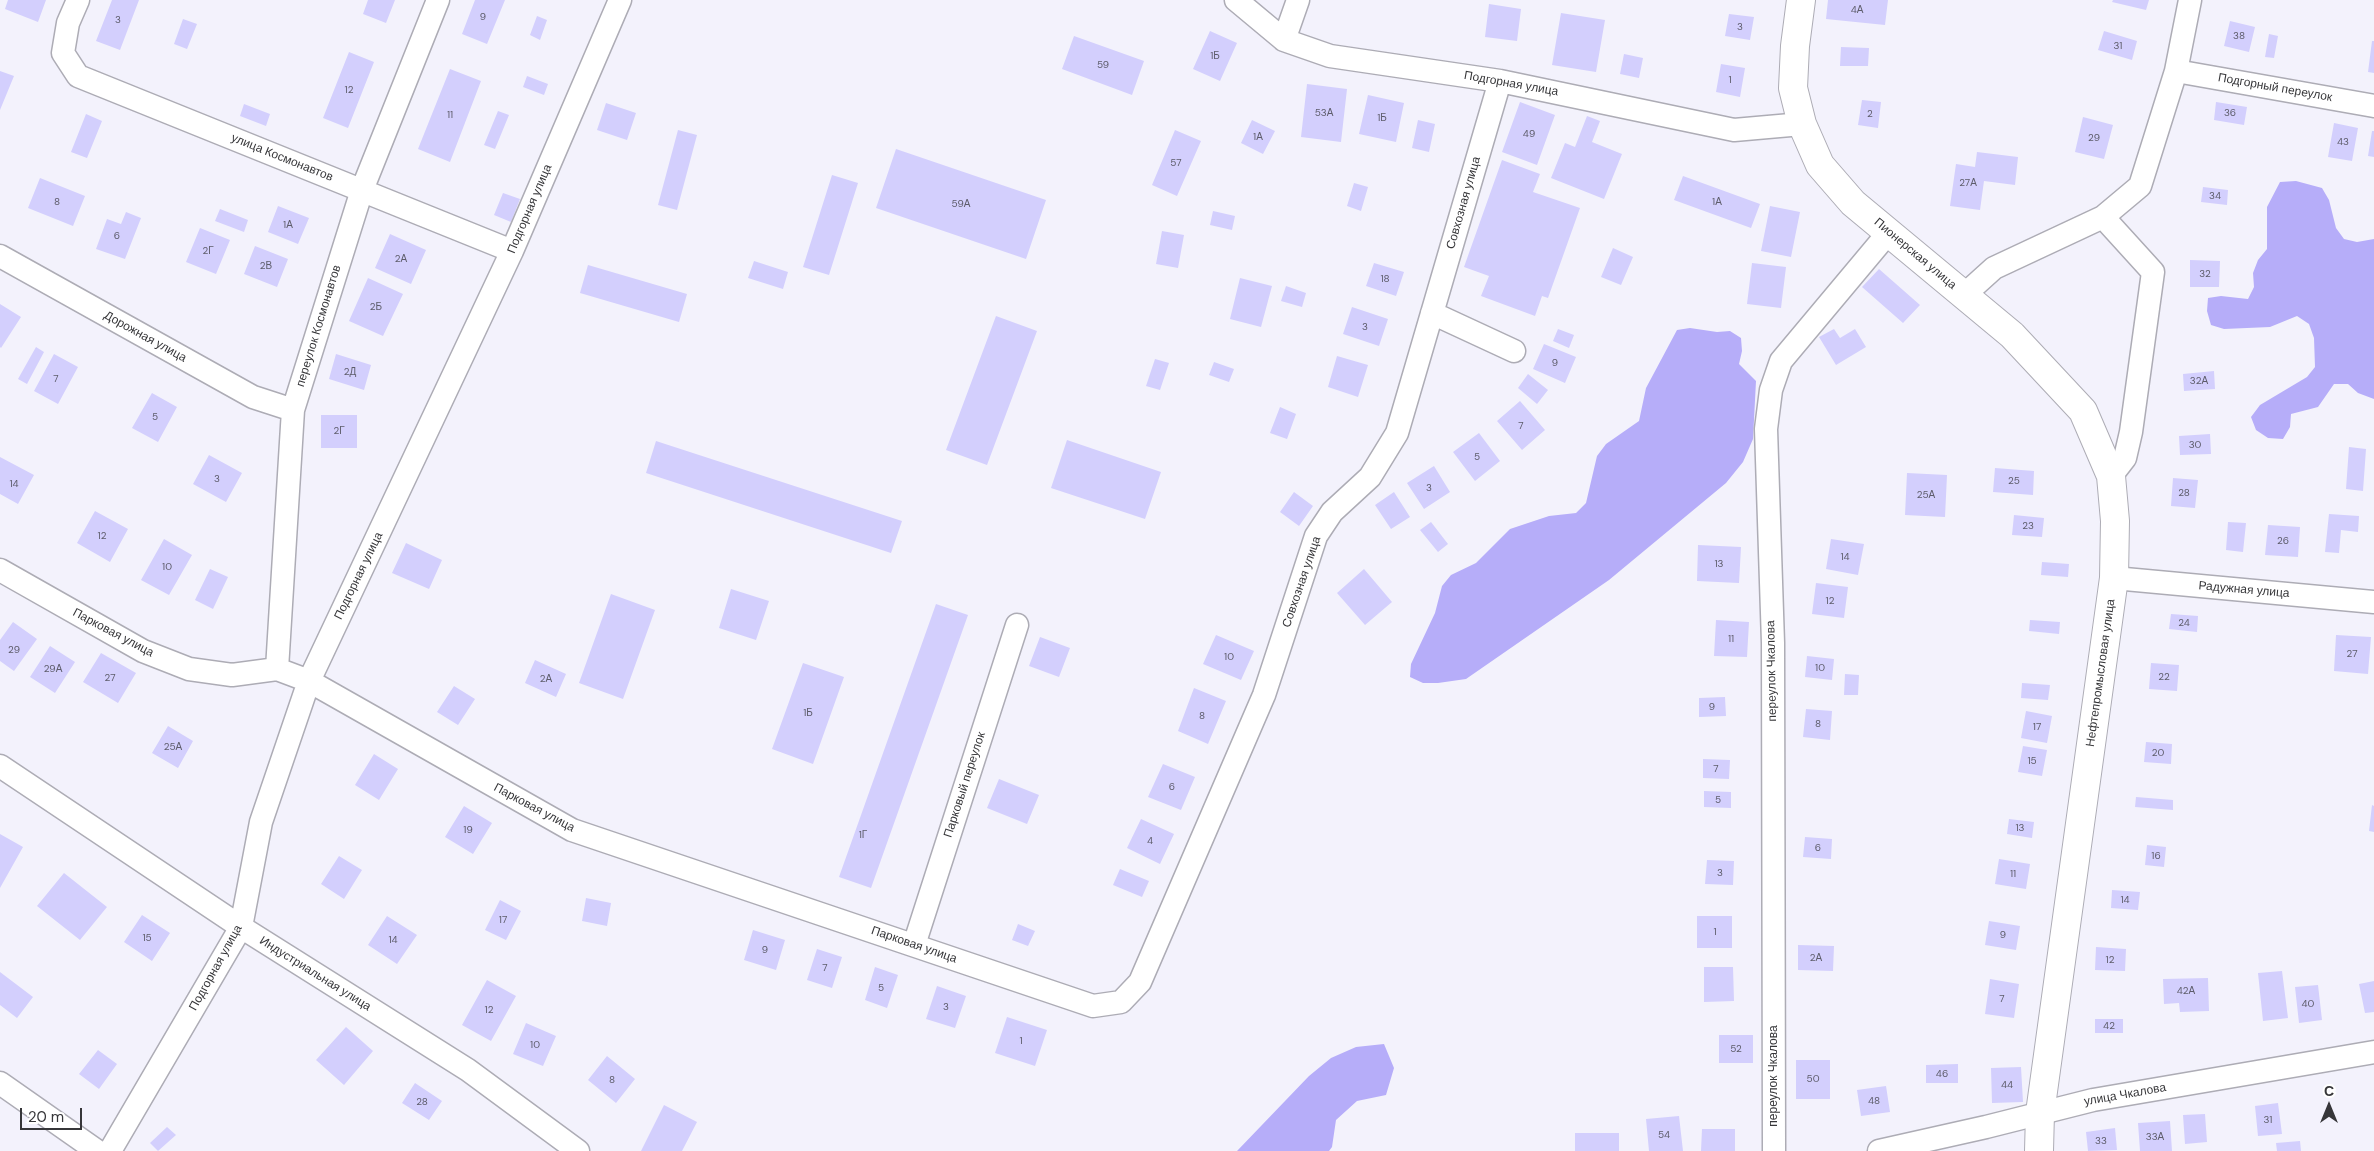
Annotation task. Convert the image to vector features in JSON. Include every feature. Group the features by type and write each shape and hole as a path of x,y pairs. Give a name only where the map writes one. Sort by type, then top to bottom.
{"main road":[{"name":"Пионерская улица","path":"1801,0 1795,46 1793,88 1802,124 1820,165 1853,203 2012,335 2083,411 2111,476"},
{"name":"Нефтепромысловая улица","path":"2039,1151 2040,1113 2114,578 2115,521 2111,476"}],"street":[{"name":"улица Космонавтов","path":"78,0 68,23 63,53 78,76 512,251"},
{"name":"переулок Космонавтов","path":"277,669 293,410 362,190 438,0"},
{"name":"Подгорная улица","path":"110,1151 241,927 261,822 309,681 512,251 620,0"},
{"name":"Подгорная улица","path":"1236,0 1284,40 1330,56 1500,81 1734,130 1802,124"},
{"path":"1284,40 1298,0"},
{"path":"1963,296 1994,268 2103,217 2140,186 2176,71 2190,0"},
{"name":"Подгорный переулок","path":"2176,71 2374,106"},
{"name":"Совхозная улица","path":"1093,1006 1121,1002 1140,982 1264,695 1316,536 1332,512 1370,477 1397,433 1500,81"},
{"path":"2103,217 2153,272 2131,432 2125,458 2111,476"},
{"name":"переулок Чкалова","path":"1774,1151 1773,643 1766,429 1771,390 1781,361 1889,232"},
{"name":"Дорожная улица","path":"0,256 254,397 293,410"},
{"path":"1432,313 1514,351"},
{"name":"Парковая улица","path":"0,570 142,651 189,669 232,675 277,669 309,681 572,830 1093,1006"},
{"name":"Радужная улица","path":"2114,578 2374,602"},
{"name":"Парковый переулок","path":"914,945 1017,625"},
{"name":"Индустриальная улица","path":"0,766 241,927 468,1070 578,1151"},
{"name":"улица Чкалова","path":"1879,1151 2093,1100 2374,1052"},
{"path":"0,1083 97,1151"}],"shaded area":[{"path":"2296,181 2322,188 2329,200 2336,228 2344,239 2357,242 2374,239 2374,399 2358,393 2348,384 2334,384 2318,407 2291,414 2290,427 2283,439 2268,438 2256,430 2251,417 2260,405 2307,377 2315,367 2314,338 2309,324 2297,316 2270,327 2224,329 2211,325 2207,311 2208,298 2221,296 2248,299 2254,287 2253,273 2258,260 2267,249 2267,207 2280,182"},
{"path":"1690,328 1717,332 1730,331 1741,338 1742,351 1739,364 1756,381 1753,439 1743,462 1726,483 1609,580 1466,679 1423,683 1410,677 1411,664 1435,613 1442,586 1451,575 1476,563 1510,529 1549,516 1576,513 1586,503 1597,456 1606,444 1639,421 1646,388 1677,330"},
{"path":"1384,1044 1394,1068 1386,1095 1357,1101 1336,1120 1332,1147 1329,1151 1237,1151 1309,1076 1331,1058 1356,1047"}],"building":[{"path":"8,0 46,0 38,22 5,9"},
{"path":"112,0 139,0 120,50 96,41"},
{"path":"368,0 395,0 386,23 363,14"},
{"path":"475,0 505,0 487,44 462,34"},
{"path":"1828,0 1888,0 1885,25 1826,19"},
{"path":"2113,0 2149,0 2146,10 2112,2"},
{"path":"1489,4 1521,9 1517,41 1485,37"},
{"path":"1561,13 1605,20 1596,72 1552,65"},
{"path":"1729,14 1754,17 1750,40 1725,36"},
{"path":"537,16 547,20 540,40 530,35"},
{"path":"183,19 197,24 187,49 174,44"},
{"path":"2230,21 2255,27 2249,52 2224,46"},
{"path":"1210,31 1237,43 1220,81 1193,69"},
{"path":"2104,31 2137,41 2132,60 2098,50"},
{"path":"2269,34 2278,36 2274,58 2265,57"},
{"path":"1074,36 1144,61 1132,95 1062,69"},
{"path":"2372,41 2374,41 2374,73 2368,72"},
{"path":"1841,47 1869,48 1868,66 1840,66"},
{"path":"349,52 374,62 348,128 323,118"},
{"path":"1624,54 1643,58 1639,78 1620,74"},
{"path":"1721,64 1745,68 1740,97 1716,92"},
{"path":"450,69 481,81 450,162 418,149"},
{"path":"0,71 14,76 0,110"},
{"path":"527,76 548,84 544,95 523,87"},
{"path":"1307,84 1347,89 1341,142 1301,137"},
{"path":"1368,95 1404,103 1396,142 1359,134"},
{"path":"1862,100 1881,102 1878,128 1858,125"},
{"path":"1520,102 1555,115 1537,165 1502,152"},
{"path":"2216,102 2247,107 2244,125 2214,120"},
{"path":"606,103 636,113 627,140 597,130"},
{"path":"244,104 270,114 266,126 240,116"},
{"path":"498,111 509,115 495,149 484,145"},
{"path":"86,114 102,121 87,158 71,152"},
{"path":"1587,116 1600,121 1592,142 1622,154 1604,199 1551,178 1565,143 1575,147"},
{"path":"2083,117 2113,125 2104,159 2075,152"},
{"path":"1252,120 1275,131 1263,154 1241,143"},
{"path":"1418,120 1435,124 1429,152 1412,148"},
{"path":"2334,123 2358,128 2352,161 2328,157"},
{"path":"678,130 697,135 677,210 658,205"},
{"path":"1175,130 1201,141 1177,196 1152,185"},
{"path":"2372,131 2374,131 2374,157 2368,156"},
{"path":"896,149 1046,200 1026,259 876,208"},
{"path":"1977,152 2018,157 2015,185 1984,181 1980,210 1950,206 1956,164 1975,167"},
{"path":"1502,160 1540,174 1533,192 1580,208 1548,298 1542,296 1535,316 1481,296 1489,276 1464,267"},
{"path":"832,175 858,183 829,275 803,267"},
{"path":"1683,176 1760,204 1751,228 1674,200"},
{"path":"40,178 85,196 73,226 28,208"},
{"path":"1354,183 1368,187 1361,211 1347,206"},
{"path":"2203,187 2228,190 2227,205 2201,202"},
{"path":"503,193 520,199 511,222 494,215"},
{"path":"278,206 309,218 298,244 268,232"},
{"path":"1770,206 1800,212 1791,257 1761,251"},
{"path":"220,209 248,220 244,232 215,221"},
{"path":"1213,211 1235,216 1232,230 1210,225"},
{"path":"126,212 141,218 125,259 96,249 107,219 121,224"},
{"path":"200,228 230,240 216,274 186,262"},
{"path":"1162,231 1184,235 1178,268 1156,264"},
{"path":"390,234 426,250 411,284 375,268"},
{"path":"255,246 288,259 277,287 244,274"},
{"path":"1613,248 1633,257 1621,285 1601,277"},
{"path":"2190,260 2220,261 2219,287 2190,287"},
{"path":"754,261 788,272 783,289 748,278"},
{"path":"1374,263 1404,272 1396,296 1366,286"},
{"path":"1752,263 1786,267 1781,308 1747,304"},
{"path":"588,265 687,294 679,322 580,293"},
{"path":"1879,269 1920,305 1903,323 1862,287"},
{"path":"368,278 403,294 383,336 349,321"},
{"path":"1240,278 1272,286 1261,327 1230,319"},
{"path":"1286,286 1306,293 1302,307 1281,301"},
{"path":"0,304 21,317 1,348 0,347"},
{"path":"1352,307 1388,319 1379,346 1343,334"},
{"path":"996,316 1037,331 987,465 946,450"},
{"path":"1558,329 1574,335 1569,348 1553,341"},
{"path":"1834,329 1840,338 1855,329 1866,347 1836,365 1819,337"},
{"path":"1544,344 1576,357 1565,383 1533,369"},
{"path":"36,347 44,352 27,384 18,379"},
{"path":"54,354 78,367 58,404 34,391"},
{"path":"336,354 371,365 364,390 329,379"},
{"path":"1337,356 1368,365 1358,397 1328,387"},
{"path":"1155,359 1169,363 1160,390 1146,386"},
{"path":"1214,362 1234,369 1229,382 1209,375"},
{"path":"2214,371 2215,389 2184,391 2183,374"},
{"path":"1528,374 1548,390 1537,404 1518,388"},
{"path":"152,393 177,407 158,442 132,428"},
{"path":"1520,401 1545,430 1522,450 1497,421"},
{"path":"1280,407 1296,414 1287,439 1270,433"},
{"path":"321,415 357,415 357,448 321,448"},
{"path":"1479,433 1500,461 1475,481 1453,452"},
{"path":"2210,434 2211,454 2180,455 2179,436"},
{"path":"1067,440 1161,472 1145,519 1051,488"},
{"path":"656,441 902,521 891,553 646,473"},
{"path":"2349,447 2366,449 2363,491 2346,489"},
{"path":"209,455 242,473 226,502 193,484"},
{"path":"0,457 34,475 18,504 0,494"},
{"path":"1434,466 1450,492 1424,509 1407,483"},
{"path":"1995,468 2034,471 2033,495 1993,492"},
{"path":"1907,473 1947,475 1945,517 1905,515"},
{"path":"2173,478 2198,480 2195,508 2171,506"},
{"path":"1294,492 1313,506 1299,526 1280,512"},
{"path":"1394,492 1410,517 1391,529 1375,505"},
{"path":"95,511 128,529 110,562 77,543"},
{"path":"2329,514 2359,516 2358,532 2341,530 2339,553 2325,552"},
{"path":"2014,515 2044,518 2042,537 2012,535"},
{"path":"1431,522 1448,544 1438,552 1420,530"},
{"path":"2228,522 2246,523 2243,552 2226,550"},
{"path":"2268,525 2300,527 2298,557 2265,555"},
{"path":"164,539 192,555 169,595 141,580"},
{"path":"1831,539 1864,544 1858,575 1826,569"},
{"path":"406,543 442,560 429,589 392,573"},
{"path":"1698,545 1741,547 1739,583 1697,581"},
{"path":"2042,562 2069,564 2068,577 2041,575"},
{"path":"210,569 228,577 213,609 195,600"},
{"path":"1364,569 1392,602 1365,625 1337,593"},
{"path":"1816,583 1848,587 1844,618 1812,614"},
{"path":"731,589 769,601 756,640 719,628"},
{"path":"611,594 655,610 623,699 579,683"},
{"path":"936,604 968,615 871,888 839,877"},
{"path":"2171,614 2198,616 2197,632 2169,629"},
{"path":"1716,620 1749,622 1747,657 1714,656"},
{"path":"2030,620 2060,622 2059,634 2029,631"},
{"path":"13,622 37,639 14,671 0,661 0,640"},
{"path":"1216,635 1254,651 1241,680 1203,664"},
{"path":"2336,635 2371,637 2368,674 2334,671"},
{"path":"1040,637 1070,648 1059,677 1029,666"},
{"path":"50,646 75,662 55,693 30,677"},
{"path":"101,653 136,673 118,703 83,682"},
{"path":"1807,656 1834,659 1832,680 1805,677"},
{"path":"535,660 566,674 556,697 525,683"},
{"path":"803,663 844,677 813,764 772,749"},
{"path":"2151,663 2179,665 2177,691 2149,689"},
{"path":"1845,674 1859,675 1858,695 1844,695"},
{"path":"2022,683 2050,685 2048,700 2021,698"},
{"path":"454,686 475,699 458,725 437,712"},
{"path":"1194,688 1226,701 1208,744 1178,731"},
{"path":"1725,697 1726,716 1699,717 1699,698"},
{"path":"1806,709 1832,711 1830,740 1803,737"},
{"path":"2026,711 2052,716 2047,743 2021,738"},
{"path":"168,726 193,741 178,768 152,753"},
{"path":"2146,742 2172,744 2171,764 2144,762"},
{"path":"2023,746 2047,750 2042,776 2018,772"},
{"path":"374,754 398,769 379,800 355,785"},
{"path":"1703,759 1730,760 1729,779 1703,778"},
{"path":"1163,764 1195,777 1181,810 1148,797"},
{"path":"999,779 1039,795 1027,824 987,808"},
{"path":"1704,791 1731,792 1731,808 1704,807"},
{"path":"2136,797 2173,800 2173,810 2135,807"},
{"path":"2372,805 2374,806 2374,832 2369,831"},
{"path":"464,806 492,823 473,854 445,837"},
{"path":"1141,819 1174,834 1160,864 1127,848"},
{"path":"2009,819 2034,822 2032,838 2007,834"},
{"path":"0,834 23,847 0,888"},
{"path":"1805,837 1832,839 1831,859 1803,857"},
{"path":"2147,845 2166,847 2164,867 2145,865"},
{"path":"339,856 362,870 344,899 321,884"},
{"path":"1999,859 2030,864 2026,889 1995,884"},
{"path":"1707,860 1734,861 1733,885 1705,884"},
{"path":"1120,869 1149,881 1142,897 1113,885"},
{"path":"64,873 107,907 80,940 37,906"},
{"path":"2112,890 2140,892 2138,910 2111,908"},
{"path":"586,898 611,903 607,926 582,921"},
{"path":"500,900 521,911 506,940 485,930"},
{"path":"142,915 170,933 152,961 124,942"},
{"path":"387,916 417,935 397,964 368,945"},
{"path":"1697,916 1732,916 1732,948 1697,948"},
{"path":"1989,921 2020,926 2016,950 1985,945"},
{"path":"1018,924 1035,931 1028,946 1012,940"},
{"path":"753,930 785,940 776,970 744,960"},
{"path":"1798,945 1834,946 1833,971 1798,970"},
{"path":"2096,947 2126,949 2125,971 2095,970"},
{"path":"817,949 842,957 832,988 807,980"},
{"path":"875,967 898,975 887,1008 865,1000"},
{"path":"1704,967 1733,967 1734,1001 1704,1002"},
{"path":"2282,971 2288,1018 2263,1021 2258,973"},
{"path":"0,972 33,997 17,1018 0,1005"},
{"path":"2208,978 2209,1011 2180,1012 2179,1003 2164,1004 2163,979"},
{"path":"1990,979 2019,984 2014,1018 1985,1014"},
{"path":"487,980 516,996 491,1041 462,1025"},
{"path":"2374,981 2374,1012 2365,1013 2359,984"},
{"path":"2318,985 2322,1020 2299,1023 2295,987"},
{"path":"937,986 966,996 955,1028 926,1019"},
{"path":"1007,1017 1047,1030 1035,1066 995,1053"},
{"path":"2095,1019 2123,1019 2123,1033 2095,1033"},
{"path":"526,1023 556,1036 543,1066 513,1054"},
{"path":"346,1027 373,1051 344,1085 316,1060"},
{"path":"1719,1035 1753,1035 1753,1063 1719,1063"},
{"path":"98,1050 117,1064 99,1089 79,1074"},
{"path":"607,1056 635,1079 616,1103 588,1080"},
{"path":"1796,1060 1830,1060 1830,1099 1796,1099"},
{"path":"1958,1064 1958,1083 1926,1083 1926,1065"},
{"path":"2021,1067 2023,1102 1992,1103 1991,1068"},
{"path":"415,1083 442,1101 429,1120 402,1103"},
{"path":"1886,1086 1890,1112 1861,1116 1857,1090"},
{"path":"2278,1103 2282,1134 2258,1136 2255,1106"},
{"path":"664,1105 697,1122 682,1151 641,1151"},
{"path":"2205,1114 2207,1142 2185,1144 2183,1115"},
{"path":"1679,1116 1683,1151 1649,1151 1646,1119"},
{"path":"2170,1121 2172,1151 2140,1151 2138,1123"},
{"path":"167,1127 176,1135 158,1151 150,1143"},
{"path":"2115,1128 2117,1150 2088,1151 2086,1132"},
{"path":"1702,1129 1735,1129 1735,1151 1701,1151"},
{"path":"1575,1133 1619,1133 1619,1151 1575,1151"},
{"path":"2300,1141 2301,1151 2277,1151 2276,1143"}]}
